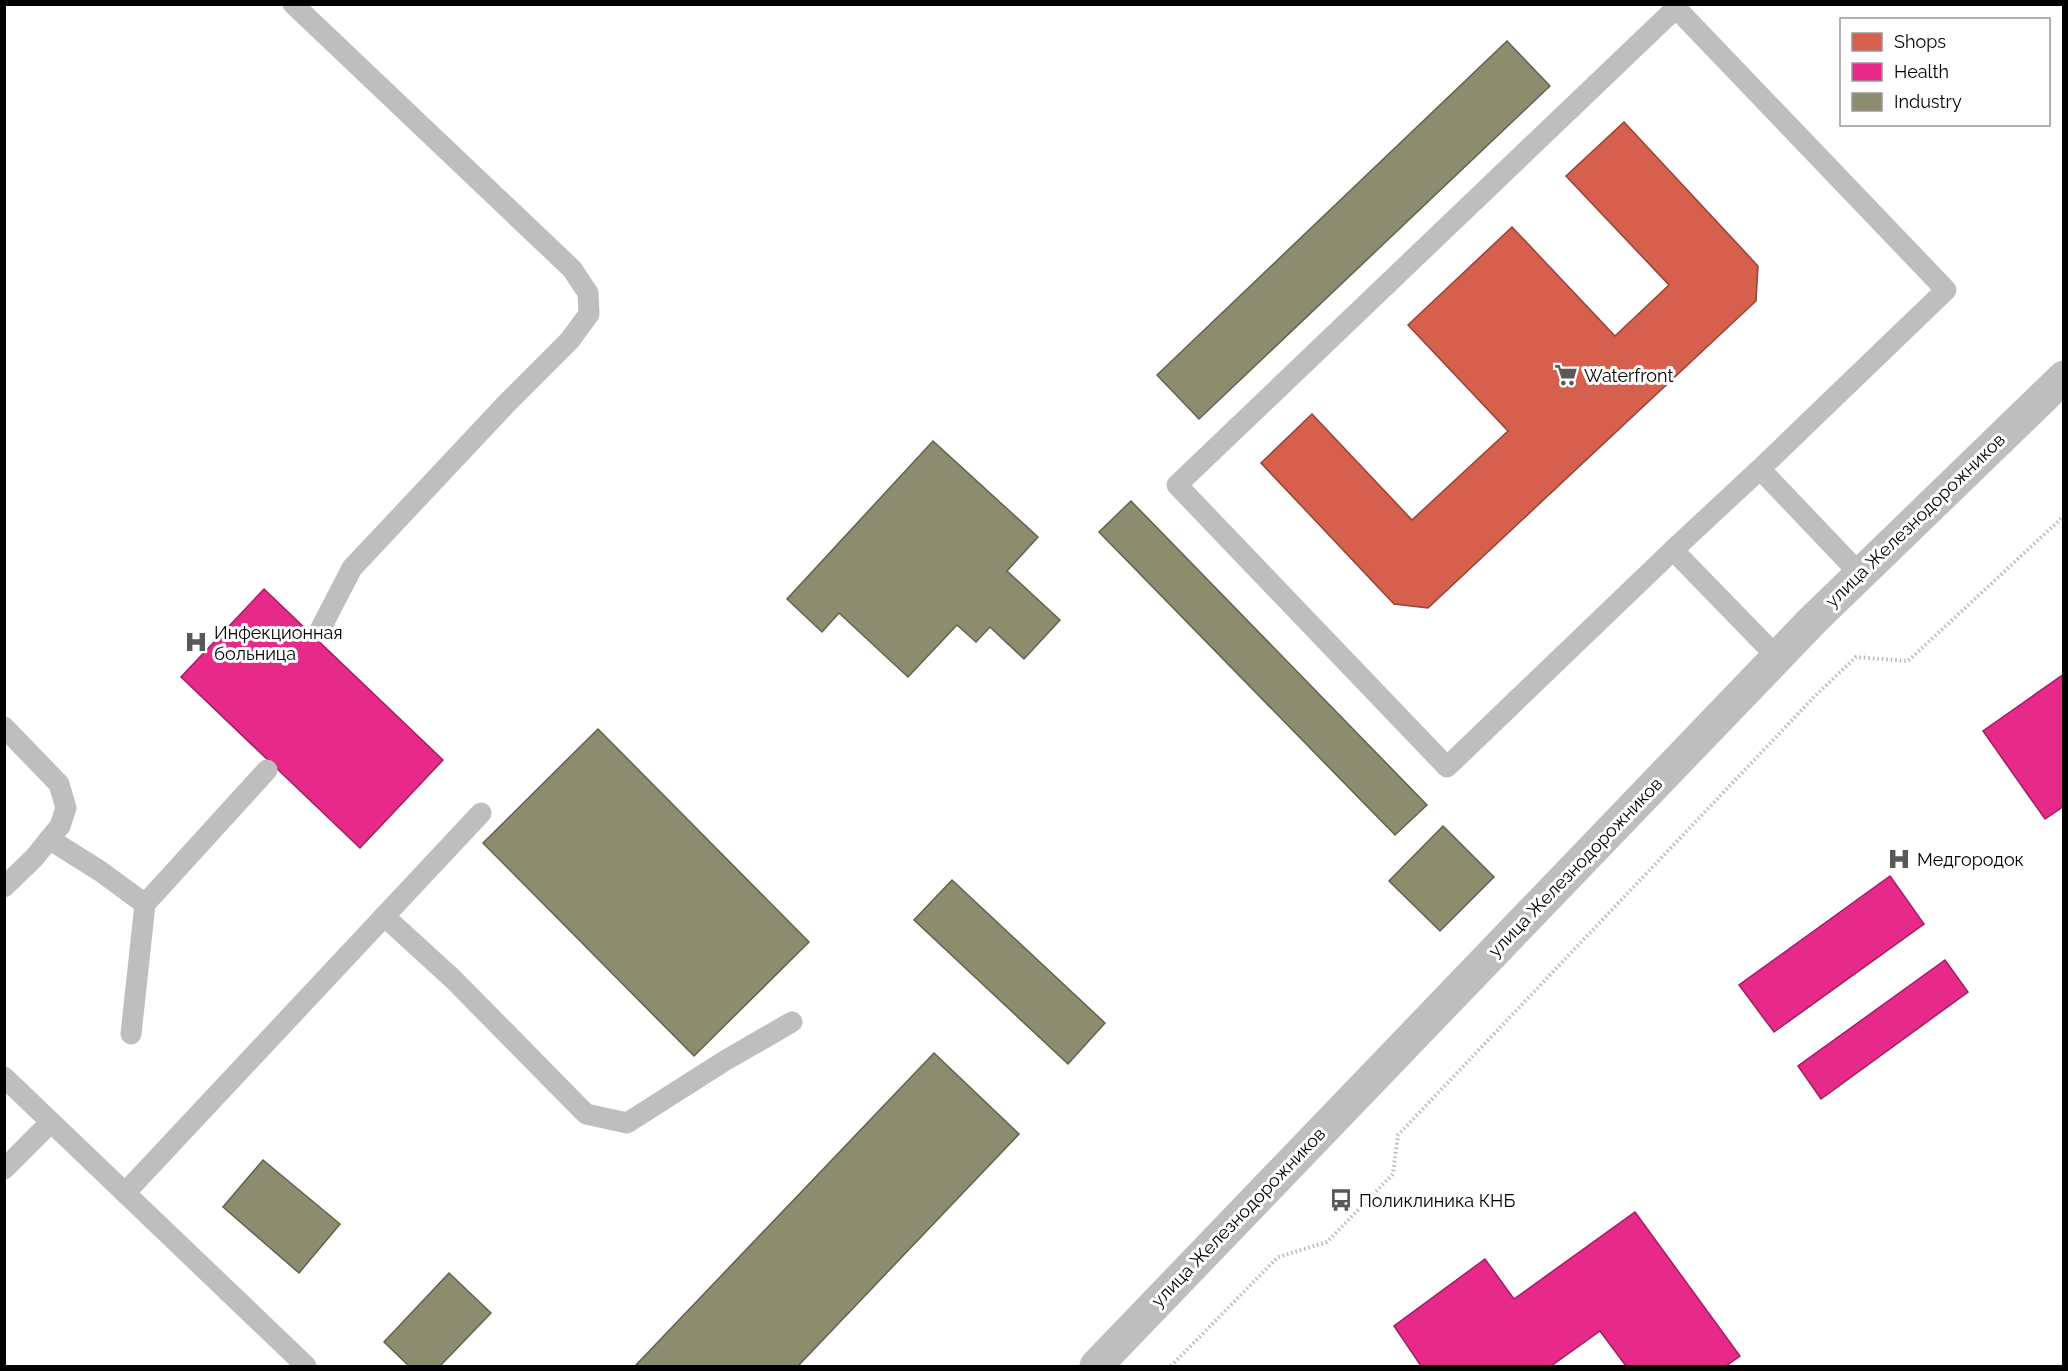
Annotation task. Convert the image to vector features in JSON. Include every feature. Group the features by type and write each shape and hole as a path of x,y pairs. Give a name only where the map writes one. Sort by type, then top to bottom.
{"street":[{"name":"улица Железнодорожников","path":"1096,1366 1777,657 2064,377"}],"lane":[{"path":"294,4 572,269 588,293 589,314 570,340 509,401 352,568 321,628"},
{"path":"1676,8 1946,290 1673,550 1447,767 1177,485 1676,8"},
{"path":"1760,469 1860,574"},
{"path":"1673,550 1777,657"},
{"path":"4,727 59,783 66,808 60,826 50,839 4,887"},
{"path":"131,1034 145,904 267,770"},
{"path":"125,1193 481,813"},
{"path":"50,839 100,870 145,904"},
{"path":"384,916 453,979 586,1114 627,1123 726,1060 792,1022"},
{"path":"4,1077 306,1366"},
{"path":"4,1169 51,1122"}],"path":[{"path":"1171,1366 1278,1257 1327,1242 1393,1174 1398,1135 1815,696 1856,657 1908,661 2064,516"}],"building: Shops":[{"name":"Waterfront","path":"1624,122 1758,266 1756,301 1428,608 1394,604 1261,463 1312,414 1412,520 1508,431 1408,325 1512,227 1615,336 1669,285 1566,176"}],"building: Health":[{"path":"264,589 443,760 360,848 181,677"},
{"path":"2064,674 2064,806 2045,819 1983,731"},
{"path":"1890,876 1924,924 1774,1032 1739,985"},
{"path":"1945,960 1968,992 1821,1099 1798,1066"},
{"path":"1635,1212 1740,1356 1726,1366 1626,1366 1600,1331 1551,1366 1421,1366 1394,1326 1485,1259 1514,1299"}],"building: Industry":[{"path":"1507,41 1550,86 1199,419 1157,375"},
{"path":"933,441 1038,537 1007,571 1060,620 1024,659 990,627 976,642 957,625 908,677 839,613 822,632 787,599"},
{"path":"1131,501 1427,805 1395,835 1099,532"},
{"path":"598,729 809,942 694,1056 483,843"},
{"path":"1443,826 1494,877 1440,931 1389,881"},
{"path":"952,880 1105,1023 1068,1064 914,920"},
{"path":"934,1053 1019,1134 798,1366 635,1366"},
{"path":"263,1160 340,1224 299,1273 223,1207"},
{"path":"449,1273 491,1313 440,1366 409,1366 384,1342"}],"place":[{"name":"Waterfront","path":"1566,375"},
{"name":"Инфекционная больница","path":"196,642"},
{"name":"Медгородок","path":"1899,859"},
{"name":"Поликлиника КНБ","path":"1341,1200"}]}
